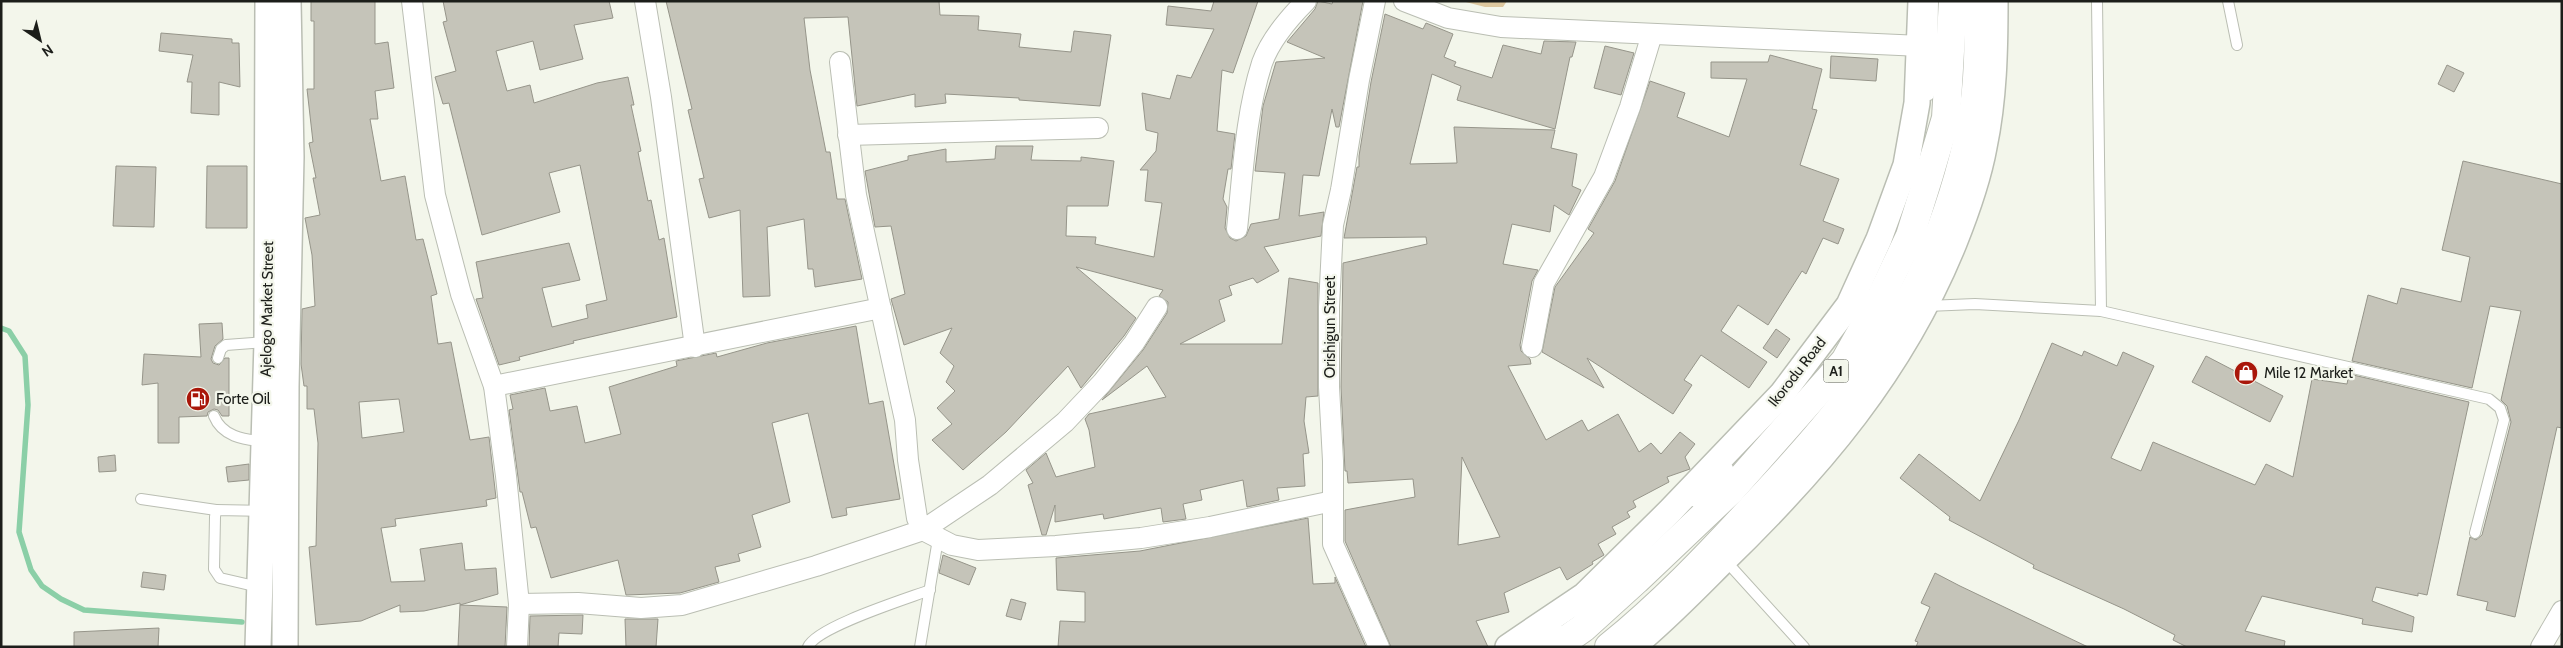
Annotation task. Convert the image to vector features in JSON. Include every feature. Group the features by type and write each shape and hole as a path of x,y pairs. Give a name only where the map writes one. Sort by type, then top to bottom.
{"highway":[{"name":"Ikorodu Road","path":"1556,647 1582,628 1636,580 1731,490 1845,361 1882,295 1910,236 1930,175 1946,118 1953,1"},
{"name":"A1","path":"1609,647 1642,620 1777,481 1851,394 1887,340 1916,288 1939,237 1957,178 1971,124 1979,48 1978,1"}],"street":[{"name":"Ajelogo Market Street","path":"258,647 267,342 268,1"},
{"name":"Ajelogo Market Street","path":"285,647 286,387 291,158 288,1"},
{"path":"412,1 435,195 461,294 494,386 506,476 519,604 517,647"},
{"path":"645,1 661,97 695,346"},
{"path":"1237,229 1249,119 1263,62 1275,39 1306,1"},
{"name":"Orishigun Street","path":"1375,1 1358,80 1341,190 1333,225 1330,254 1329,377 1333,544 1380,647"},
{"path":"1404,1 1448,18 1502,27 1921,46"},
{"name":"Ikorodu Road","path":"1508,647 1585,595 1670,510 1782,394 1849,305 1879,238 1906,166 1917,103 1921,46 1921,1"},
{"path":"1632,647 1655,628 1763,523 1839,439 1895,360 1926,306 1964,218 1984,149 1991,103 1995,1"},
{"path":"1532,347 1544,283 1604,177 1630,107 1652,34"},
{"path":"840,62 858,204 905,420 908,460 917,518 931,535 952,545 978,550 1056,546 1141,538 1210,527 1333,501"},
{"path":"848,135 1098,128"},
{"path":"519,604 578,603 641,608 682,605 931,535 1065,422 1129,350 1157,307"},
{"path":"494,386 881,308"},
{"path":"2541,647 2562,611"}],"lane":[{"path":"1928,106 1932,68 1933,1"},
{"path":"2096,1 2101,311"},
{"path":"2228,1 2237,45"},
{"path":"1915,172 1919,154"},
{"path":"1758,435 1796,393 1850,320 1888,245 1898,218"},
{"path":"1926,306 1975,304 2101,311 2490,399 2500,408 2504,420 2475,533"},
{"path":"218,358 221,349 226,345 267,342"},
{"path":"214,416 221,430 252,441 263,441"},
{"path":"1686,512 1738,457"},
{"path":"141,499 216,510 262,511"},
{"path":"216,510 214,569 217,575 220,578 259,586"},
{"path":"920,647 930,590 931,535"},
{"path":"1724,560 1804,647"},
{"path":"1531,647 1573,617 1611,585"},
{"path":"808,647 810,642 824,630 930,590"}],"shaded area":[{"path":"1462,1 1507,1 1503,7 1485,7"}],"building":[{"path":"311,1 375,1 375,44 388,42 394,88 375,91 378,119 370,119 381,181 405,176 416,240 423,239 437,294 431,296 438,344 451,342 470,440 489,437 496,498 486,500 487,506 395,519 396,526 381,528 391,582 425,581 420,549 462,543 465,570 496,568 498,594 460,605 460,603 424,611 400,612 400,605 361,621 316,625 309,547 316,546 318,443 314,409 307,409 307,386 304,386 301,364 302,309 315,306 312,255 305,218 320,215 313,178 316,178 309,143 313,142 307,89 314,89 314,21 311,21","holes":["399,399 404,432 362,438 359,402"]},
{"path":"443,1 609,1 613,18 574,25 583,59 540,70 533,41 496,51 507,91 530,85 534,103 597,83 628,77 634,105 631,105 641,151 638,152 648,201 651,200 659,240 664,238 677,317 573,341 574,343 519,357 520,360 499,365 476,299 483,298 476,262 569,243 580,280 542,288 552,327 588,318 586,305 607,300 580,165 549,173 560,212 482,235 449,103 443,104 435,77 456,71 443,22 447,21"},
{"path":"666,1 939,1 940,15 979,16 978,30 1021,34 1019,47 1071,52 1074,31 1111,35 1100,106 1019,100 1019,98 945,94 946,103 915,107 915,94 857,106 848,17 804,18 810,70 826,152 830,152 837,199 845,199 862,279 815,287 813,269 808,269 804,219 767,227 770,296 743,297 740,210 709,218 699,179 704,178 688,110 692,109"},
{"path":"1214,1 1258,1 1233,73 1222,70 1217,131 1235,134 1231,169 1228,169 1223,199 1227,207 1225,228 1230,238 1236,241 1246,236 1251,224 1279,219 1285,173 1255,171 1263,106 1276,62 1325,58 1287,42 1315,9 1318,1 1332,4 1333,1 1363,1 1339,127 1336,127 1332,109 1319,176 1303,175 1299,216 1324,212 1321,236 1264,247 1279,271 1257,283 1253,278 1229,286 1232,295 1219,300 1225,321 1180,344 1282,344 1289,278 1318,283 1318,396 1306,397 1304,421 1309,453 1303,454 1305,486 1277,488 1279,500 1247,507 1243,480 1200,490 1202,500 1183,504 1186,519 1163,522 1161,508 1104,519 1103,514 1055,522 1055,505 1046,535 1042,535 1028,485 1033,483 1026,470 1046,453 1056,477 1095,467 1089,430 1085,419 1089,414 1166,397 1147,366 1102,400 1143,350 1167,313 1168,302 1159,296 1163,290 1076,267 1136,318 1124,336 1081,388 1068,366 1006,432 963,470 932,440 952,424 937,408 955,391 946,382 954,366 940,353 952,328 904,345 891,299 905,294 891,226 875,227 865,171 908,160 908,156 946,149 946,162 995,159 996,146 1033,146 1031,160 1081,161 1081,157 1114,161 1108,206 1067,206 1066,236 1096,237 1095,244 1154,257 1162,203 1145,201 1148,170 1140,170 1156,151 1158,133 1146,130 1142,93 1170,99 1177,75 1191,78 1214,29 1166,25 1168,6 1211,11"},
{"path":"1385,14 1423,29 1426,23 1453,34 1444,57 1456,62 1454,66 1492,78 1503,45 1541,54 1544,41 1576,42 1572,57 1570,57 1555,129 1457,100 1461,86 1432,74 1410,164 1457,163 1454,127 1555,130 1551,148 1577,154 1572,186 1581,190 1569,215 1554,205 1550,232 1512,224 1503,264 1538,270 1532,281 1520,345 1521,351 1530,359 1531,364 1508,366 1546,440 1582,420 1588,431 1618,414 1639,452 1651,443 1661,454 1680,432 1695,444 1685,457 1690,469 1667,477 1669,482 1633,501 1636,507 1627,512 1630,517 1612,527 1616,534 1598,544 1604,555 1592,562 1593,564 1567,580 1560,567 1504,593 1509,612 1476,621 1488,647 1391,647 1345,541 1345,510 1415,497 1413,479 1348,483 1347,471 1345,471 1341,387 1343,263 1427,244 1426,237 1344,238 1357,167 1359,167 1359,156 1371,82","holes":["1462,457 1500,537 1458,545"]},
{"path":"161,33 232,39 232,43 239,43 240,87 219,82 219,115 191,113 192,82 187,82 193,55 159,51"},
{"path":"1605,46 1634,53 1621,95 1594,88"},
{"path":"1770,55 1822,69 1812,109 1817,110 1800,165 1839,179 1823,221 1844,229 1838,244 1823,238 1806,274 1802,271 1768,325 1738,305 1721,331 1767,362 1749,388 1701,355 1684,380 1692,385 1673,414 1587,358 1604,388 1542,352 1555,287 1594,233 1588,229 1615,181 1650,81 1685,93 1677,117 1729,137 1747,79 1711,78 1711,62 1768,62"},
{"path":"1831,56 1878,59 1876,81 1830,78"},
{"path":"2447,65 2464,73 2454,92 2438,84"},
{"path":"2463,161 2562,184 2562,428 2557,427 2515,617 2486,610 2488,602 2457,595 2470,537 2476,540 2482,535 2511,422 2507,406 2501,400 2521,311 2490,306 2472,388 2352,361 2368,295 2397,304 2401,288 2461,302 2470,257 2442,250"},
{"path":"116,166 156,167 154,227 113,226"},
{"path":"207,166 247,166 247,228 206,228"},
{"path":"222,323 223,339 215,346 211,359 213,363 219,365 225,358 229,358 229,416 222,416 218,410 214,409 208,412 207,416 179,417 179,443 158,443 158,383 142,385 144,354 201,357 199,324"},
{"path":"856,326 869,404 883,401 900,499 846,508 847,515 832,518 808,413 772,423 790,502 752,515 761,547 738,554 740,561 715,567 719,582 680,593 626,595 618,560 551,578 536,527 531,528 522,492 520,492 509,410 513,409 510,395 545,388 550,411 577,406 585,443 621,434 609,387 677,366 676,361 716,353 717,357 767,343"},
{"path":"1776,329 1790,339 1777,358 1763,348"},
{"path":"2052,343 2082,356 2084,351 2117,366 2123,352 2154,366 2111,458 2141,471 2153,442 2255,485 2266,464 2293,477 2312,379 2347,384 2349,374 2469,402 2427,595 2418,593 2418,596 2376,587 2372,601 2414,617 2412,632 2362,624 2363,619 2262,596 2245,631 2285,641 2284,647 2187,647 2173,640 2175,635 2124,609 2033,568 2034,565 1949,520 1950,517 1900,478 1919,454 1980,501 2019,420"},
{"path":"2206,356 2283,396 2270,422 2192,382"},
{"path":"115,455 116,471 99,472 98,457"},
{"path":"249,464 249,480 228,482 226,467"},
{"path":"1308,518 1313,584 1335,583 1335,577 1366,647 1058,647 1060,621 1085,622 1085,592 1057,590 1056,558 1140,551"},
{"path":"943,555 976,568 969,585 939,573"},
{"path":"143,572 166,575 164,590 141,587"},
{"path":"1935,573 2088,647 1916,647 1918,642 1915,641 1930,607 1921,603"},
{"path":"1011,599 1026,603 1021,620 1006,616"},
{"path":"460,605 507,607 505,647 458,647"},
{"path":"583,615 582,634 559,633 558,647 529,647 530,616"},
{"path":"625,619 658,619 656,647 626,647"},
{"path":"159,628 158,647 74,647 74,632"}],"waterway":[{"path":"1,328 9,331 25,356 28,405 19,532 31,570 42,586 61,599 84,610 242,622"}],"place":[{"name":"Mile 12 Market","path":"2246,373"},
{"name":"Forte Oil","path":"198,399"}]}
